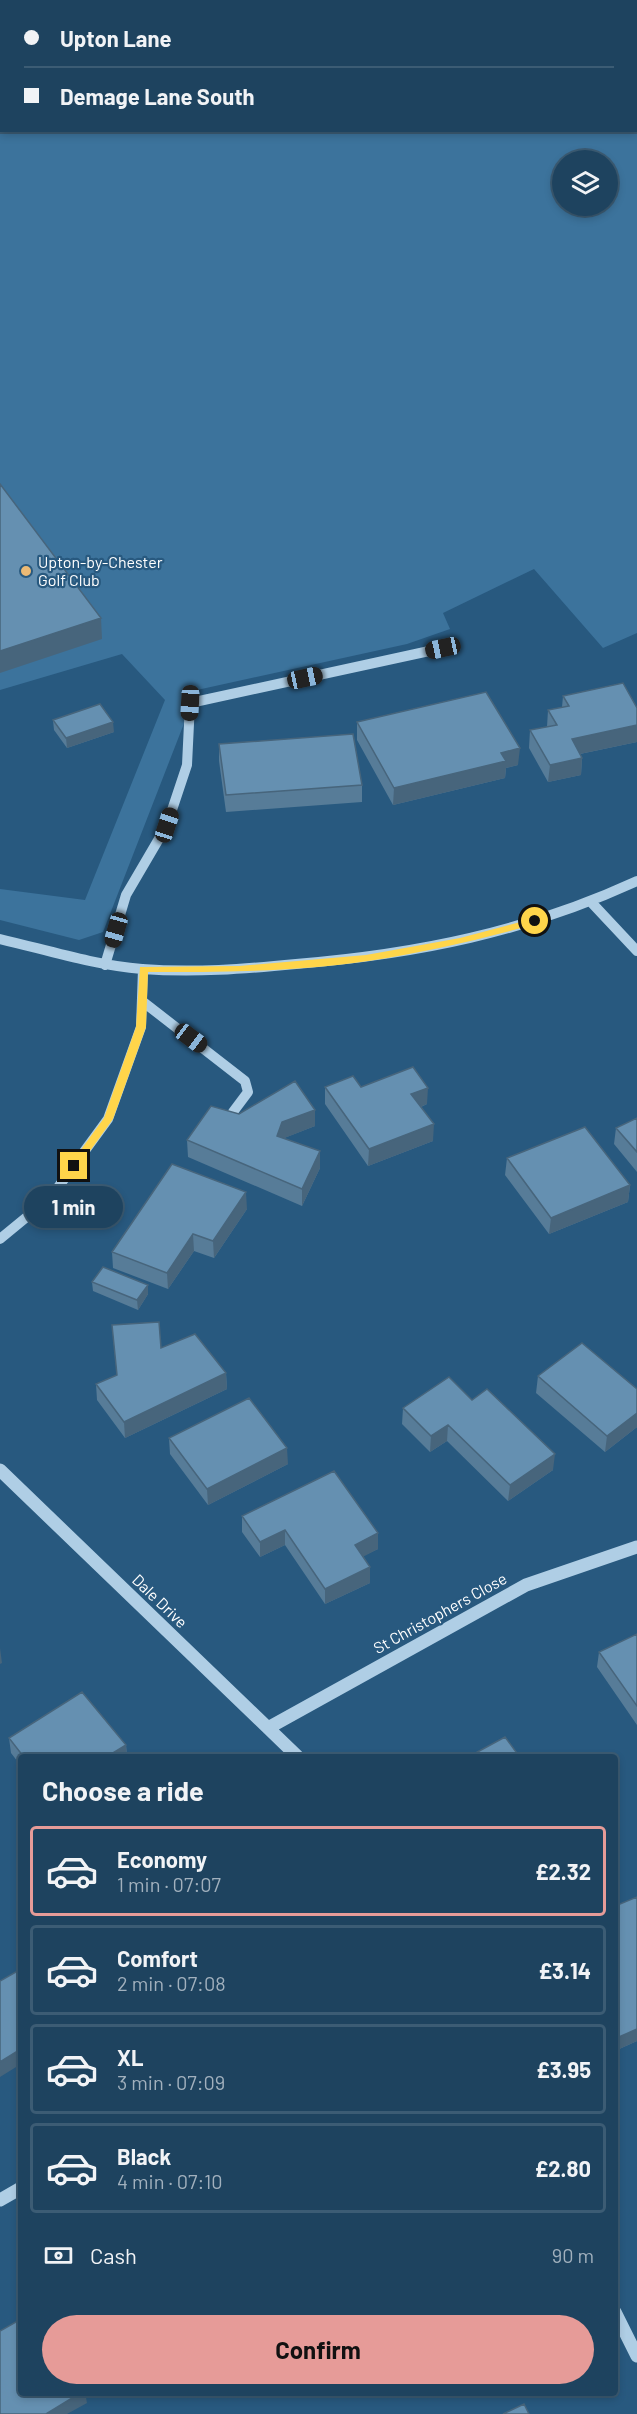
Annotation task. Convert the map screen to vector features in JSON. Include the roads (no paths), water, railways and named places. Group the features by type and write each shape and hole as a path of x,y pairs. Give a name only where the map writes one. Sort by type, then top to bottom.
{"street":[{"path":"105,965 126,895 167,825 187,765 190,703 443,648"},
{"path":"0,939 105,965 143,969 239,969 366,958 460,942 554,916 637,881"},
{"path":"591,902 637,951"},
{"path":"0,1239 51,1197 108,1119 141,1027 143,969"},
{"path":"142,1001 245,1081 248,1092 233,1112"},
{"name":"Dale Drive","path":"0,1470 295,1754"},
{"name":"St Christophers Close","path":"268,1728 526,1585 637,1547"},
{"path":"0,2200 18,2190"},
{"path":"618,2318 637,2356"}],"place":[{"name":"Upton-by-Chester Golf Club","path":"26,571"}]}
